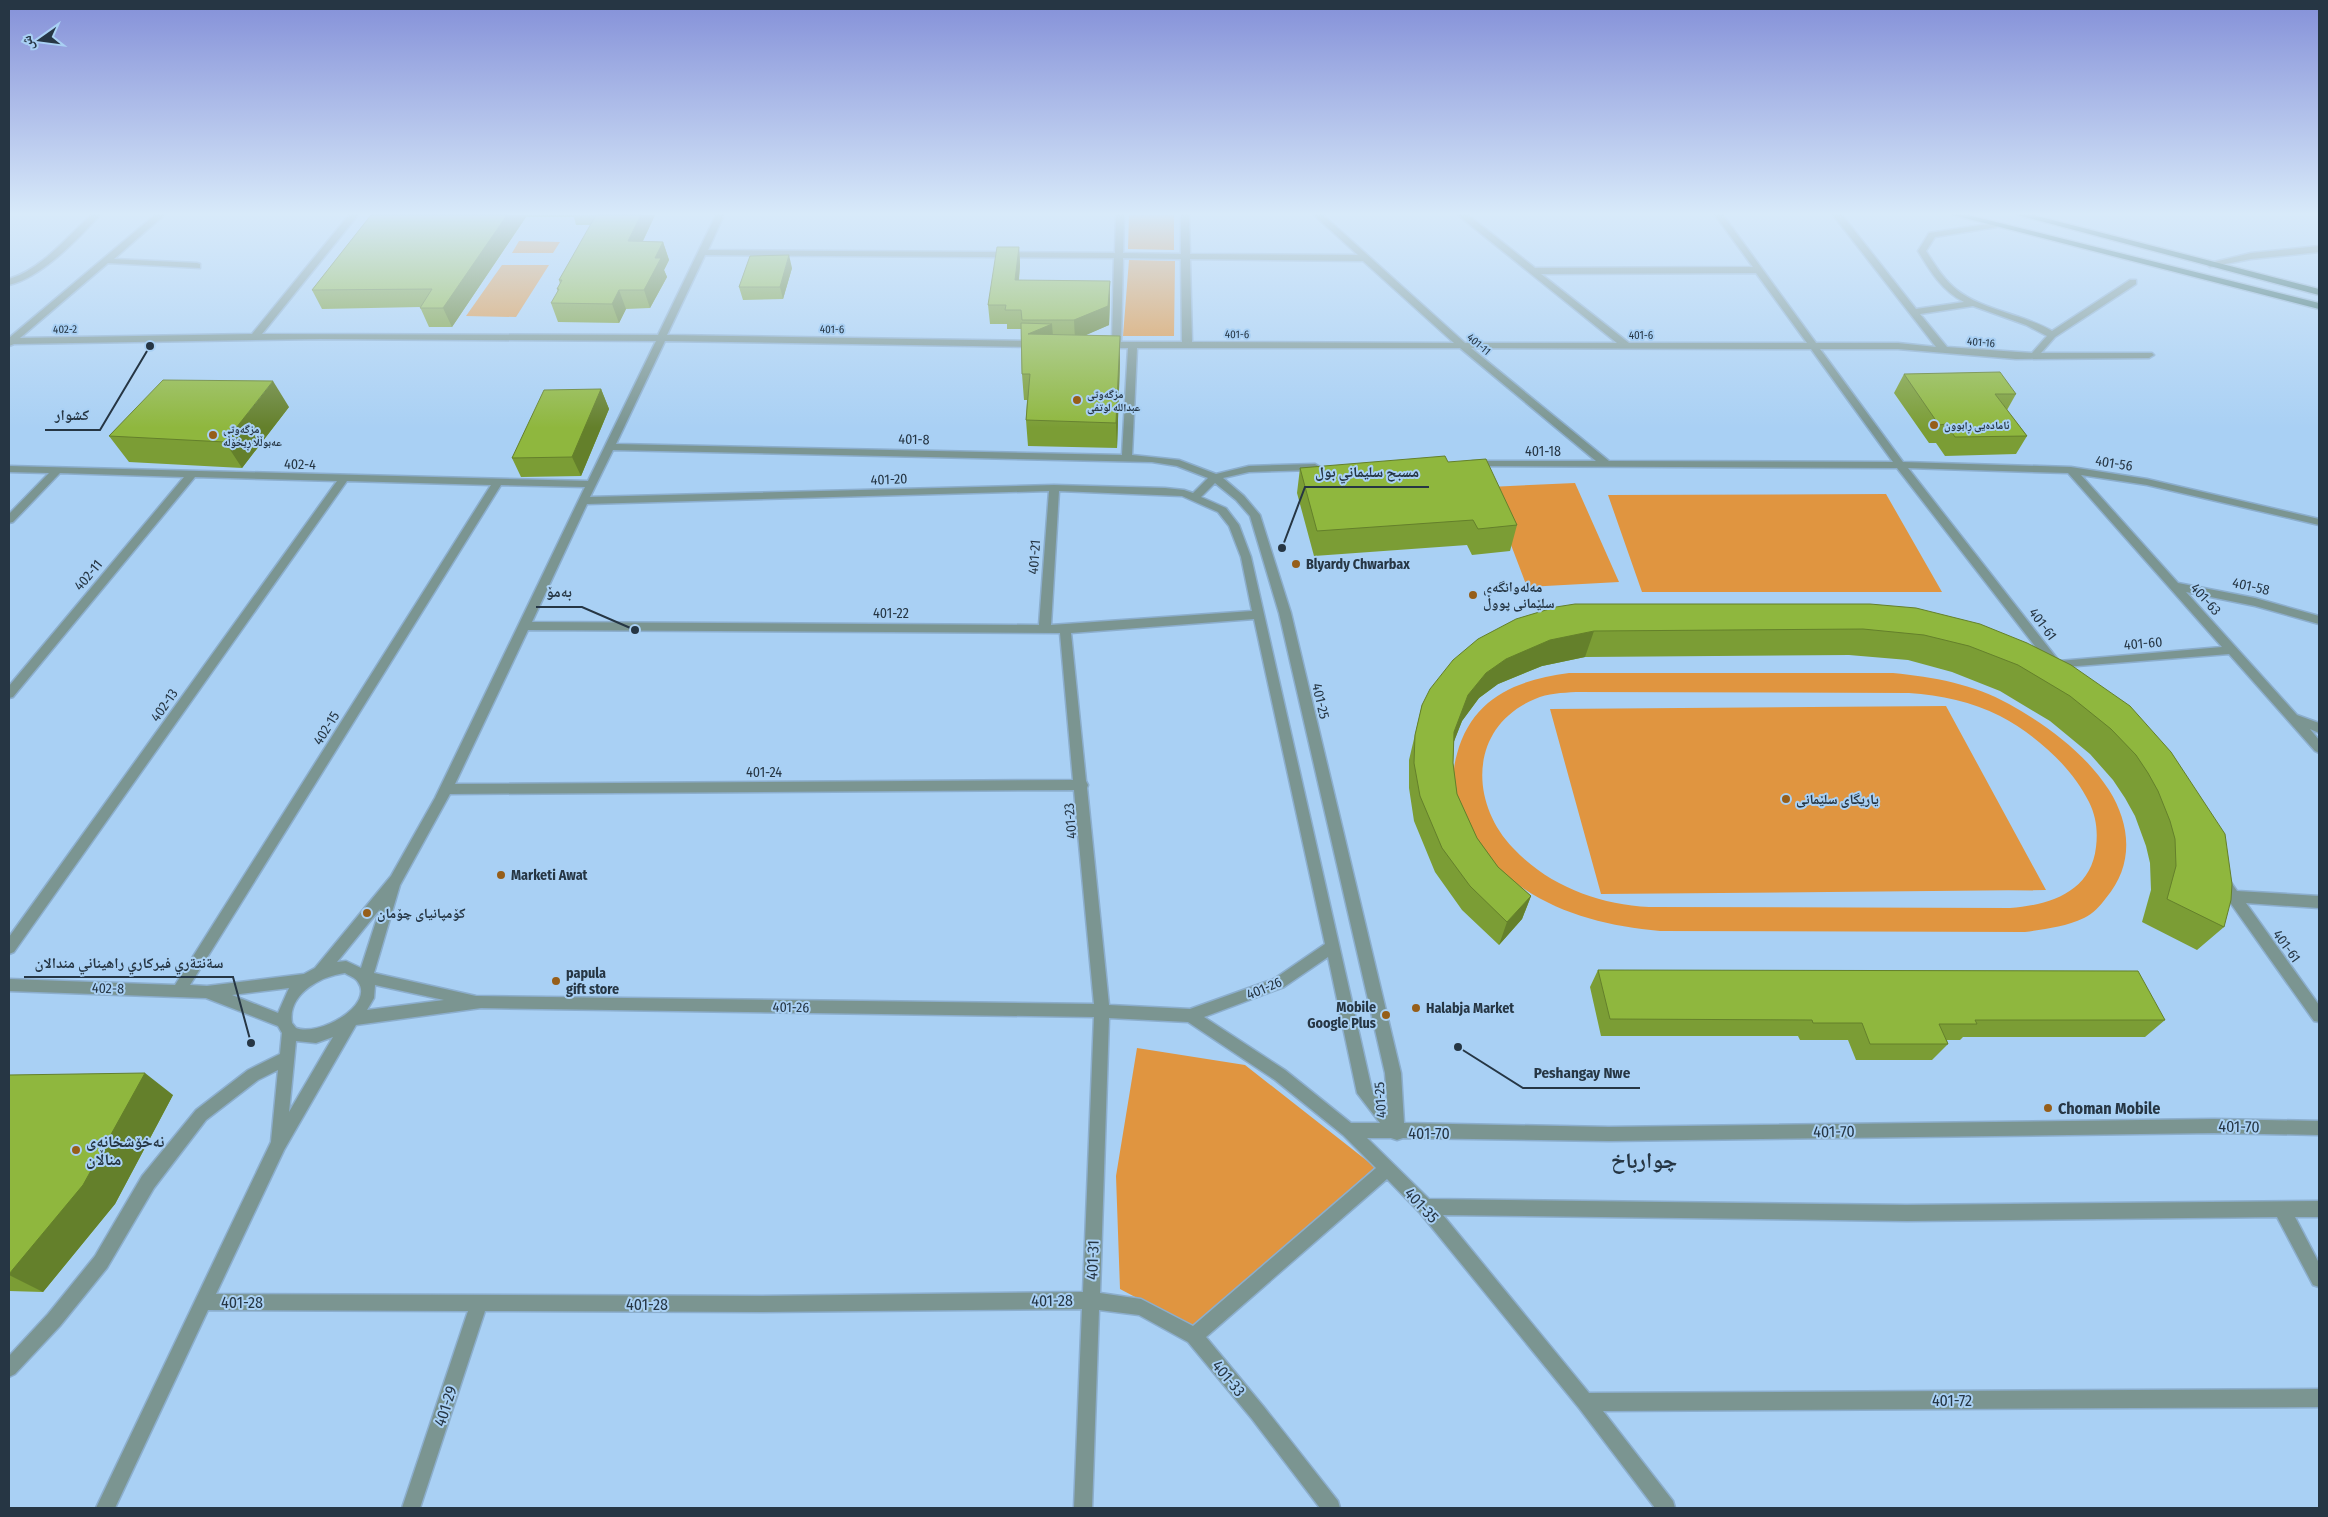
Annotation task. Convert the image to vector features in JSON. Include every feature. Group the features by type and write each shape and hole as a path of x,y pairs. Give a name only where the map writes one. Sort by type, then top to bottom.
{"main road":[{"path":"2238,286 2319,306"},
{"path":"2295,286 2319,292"}],"street":[{"path":"10,342 79,286"},
{"path":"255,337 297,286"},
{"path":"105,1508 278,1144 352,1020 362,1008 367,997 368,986 365,977 396,880 446,790 685,286"},
{"path":"1116,345 1118,286"},
{"path":"1186,286 1187,345"},
{"name":"401-11","path":"1396,286 1463,346 1607,465"},
{"path":"1551,286 1627,346"},
{"name":"401-61","path":"1769,286 1900,465 1954,531 2056,665 2068,678"},
{"path":"1893,286 1944,350"},
{"path":"1949,286 1959,296 2038,326 2052,335"},
{"path":"2034,356 2052,335 2128,286"},
{"path":"1914,312 1978,303"},
{"name":"402-2","path":"10,342 255,337 661,338"},
{"name":"401-6","path":"661,338 1047,344"},
{"path":"1127,458 1134,344"},
{"name":"401-6","path":"1097,345 1812,346"},
{"name":"401-16","path":"1812,346 1898,346 2034,356 2149,355"},
{"name":"401-8","path":"609,447 1127,458 1166,460 1215,477"},
{"name":"401-18","path":"1458,464 1900,465"},
{"name":"401-56","path":"1900,465 2071,470 2147,482 2319,522"},
{"path":"1195,497 1215,477 1249,469 1329,467"},
{"name":"402-4","path":"9,469 591,484"},
{"name":"401-63","path":"2071,470 2319,748"},
{"path":"9,520 57,471"},
{"name":"402-11","path":"9,694 191,475"},
{"name":"401-25","path":"1215,477 1240,498 1255,515 1280,594 1393,1073 1397,1133"},
{"name":"402-13","path":"9,948 343,479"},
{"name":"402-15","path":"179,990 498,481"},
{"name":"401-20","path":"583,501 1054,488 1165,491 1184,493 1195,497"},
{"name":"401-21","path":"1045,628 1054,488"},
{"name":"401-25","path":"1195,497 1222,510 1234,525 1246,558 1257,615 1365,1092 1397,1133"},
{"name":"401-58","path":"2175,586 2255,602 2319,620"},
{"name":"401-22","path":"524,626 1065,629 1257,615"},
{"name":"401-23","path":"1065,629 1082,785 1102,1011"},
{"name":"401-60","path":"2056,665 2232,650"},
{"path":"2292,718 2319,728"},
{"name":"401-24","path":"446,790 1082,785"},
{"name":"401-61","path":"2218,872 2231,896 2319,1016"},
{"path":"278,1144 287,1058 287,1026 284,1012 288,1000 313,976 396,880"},
{"path":"2231,896 2319,902"},
{"name":"401-26","path":"1190,1016 1280,984 1332,947"},
{"path":"207,992 313,976 333,968 346,967 357,970 365,977 481,1002"},
{"name":"402-8","path":"9,985 207,992"},
{"path":"207,992 287,1026 299,1036 325,1035 352,1020 481,1002"},
{"name":"401-26","path":"481,1002 1102,1011"},
{"name":"401-35","path":"1102,1011 1190,1016 1280,1075 1348,1130 1426,1207 1585,1402 1666,1508"},
{"name":"401-31","path":"1083,1508 1090,1368 1090,1300 1102,1011"},
{"path":"9,1368 54,1320 101,1262 148,1182 201,1115 253,1074 287,1058"},
{"name":"401-70","path":"1348,1130 1397,1133 1609,1134 2214,1126 2319,1128"},
{"path":"1194,1336 1387,1169"},
{"path":"1426,1207 1907,1214 2319,1210"},
{"path":"2282,1210 2319,1279"},
{"name":"401-28","path":"204,1302 762,1304 1090,1300"},
{"name":"401-33","path":"1090,1300 1141,1307 1194,1336 1258,1413 1331,1508"},
{"name":"401-29","path":"412,1508 479,1303"},
{"name":"401-72","path":"1585,1402 2319,1398"}],"shaded area":[{"path":"487,286 536,286 516,317 466,316"},
{"path":"1127,286 1175,286 1174,336 1123,336"},
{"path":"1575,483 1619,582 1527,587 1489,487"},
{"path":"1886,494 1942,592 1642,592 1608,495"},
{"path":"1569,673 1893,673 1938,679 1967,686 2009,704 2037,721 2064,741 2089,764 2109,790 2122,817 2126,845 2125,859 2121,872 2104,901 2087,916 2062,926 2025,932 1660,931 1619,926 1580,916 1561,909 1525,889 1508,877 1490,859 1476,838 1457,802 1454,788 1454,770 1457,754 1464,735 1473,719 1499,695 1514,687 1550,676","holes":["1576,692 1909,693 1933,695 1956,700 2000,716 2027,732 2073,776 2089,802 2097,829 2093,862 2086,875 2077,885 2066,893 2040,904 2010,908 1649,907 1630,905 1611,902 1575,891 1542,873 1513,848 1498,829 1488,809 1483,787 1483,766 1488,746 1498,727 1514,711 1535,699 1545,696"]},
{"name":"یاریگای سلێمانی","path":"1946,706 2046,890 1601,894 1550,709"},
{"path":"1137,1048 1245,1065 1375,1167 1194,1328 1120,1289 1116,1176"}],"building":[{"path":"315,286 458,286 443,308 420,308 432,289 312,290"},
{"path":"559,286 646,286 644,290 619,290 612,304 551,303 559,289 557,289"},
{"path":"739,286 780,286 780,287"},
{"path":"991,286 1110,286 1108,306 1074,320 1022,320 1021,310 1005,310 1006,305 988,305"},
{"path":"1021,323 1052,324 1028,334 1120,336 1116,423 1026,420 1030,374 1022,374"},
{"path":"2000,372 2016,394 1995,394 2027,436 1955,437 1946,424 1939,425 1904,374"},
{"path":"163,380 273,381 225,442 109,436"},
{"path":"601,389 572,457 512,458 544,390"},
{"path":"1445,456 1448,462 1486,459 1517,525 1478,529 1473,520 1317,531 1300,468"},
{"path":"1575,604 1870,604 1916,608 1980,624 2027,643 2071,665 2130,706 2171,752 2225,834 2232,884 2231,900 2224,927 2167,899 2176,866 2175,839 2170,821 2158,791 2148,773 2136,755 2111,729 2070,696 2018,665 1969,646 1924,635 1863,629 1594,631 1550,640 1506,659 1486,673 1468,695 1454,732 1453,763 1457,794 1477,838 1498,867 1531,896 1507,922 1470,886 1442,848 1420,796 1414,763 1415,735 1422,705 1430,689 1453,660 1478,639 1516,619 1556,607"},
{"path":"1598,970 2138,971 2165,1020 1975,1020 1977,1024 1939,1024 1948,1044 1870,1044 1862,1023 1813,1023 1812,1020 1610,1019"},
{"path":"145,1073 83,1185 9,1274 9,1075"}],"place":[{"name":"كشوار","path":"150,346"},
{"name":"مزگەوتی عبداللە لوتفی","path":"1077,400"},
{"name":"ئامادەیی ڕابوون","path":"1934,425"},
{"name":"مزگەوتی عەبوڵڵا ڕیخۆڵە","path":"213,435"},
{"name":"مسبح سلیماني بول","path":"1282,548"},
{"name":"Blyardy Chwarbax","path":"1296,564"},
{"name":"مەلەوانگەی سلێمانی پووڵ","path":"1473,595"},
{"name":"بەمۆ","path":"635,630"},
{"name":"یاریگای سلێمانی","path":"1786,799"},
{"name":"Marketi Awat","path":"501,875"},
{"name":"کۆمپانیای چۆمان","path":"367,913"},
{"name":"papula gift store","path":"556,981"},
{"name":"Halabja Market","path":"1416,1008"},
{"name":"Mobile Google Plus","path":"1386,1015"},
{"name":"سةنتةري فيركاري راهيناني مندالان","path":"251,1043"},
{"name":"Peshangay Nwe","path":"1458,1047"},
{"name":"Choman Mobile","path":"2048,1108"},
{"name":"نەخۆشخانەی مناڵان","path":"76,1150"}],"district":[{"name":"چوارباخ","path":"1644,1160"}]}
